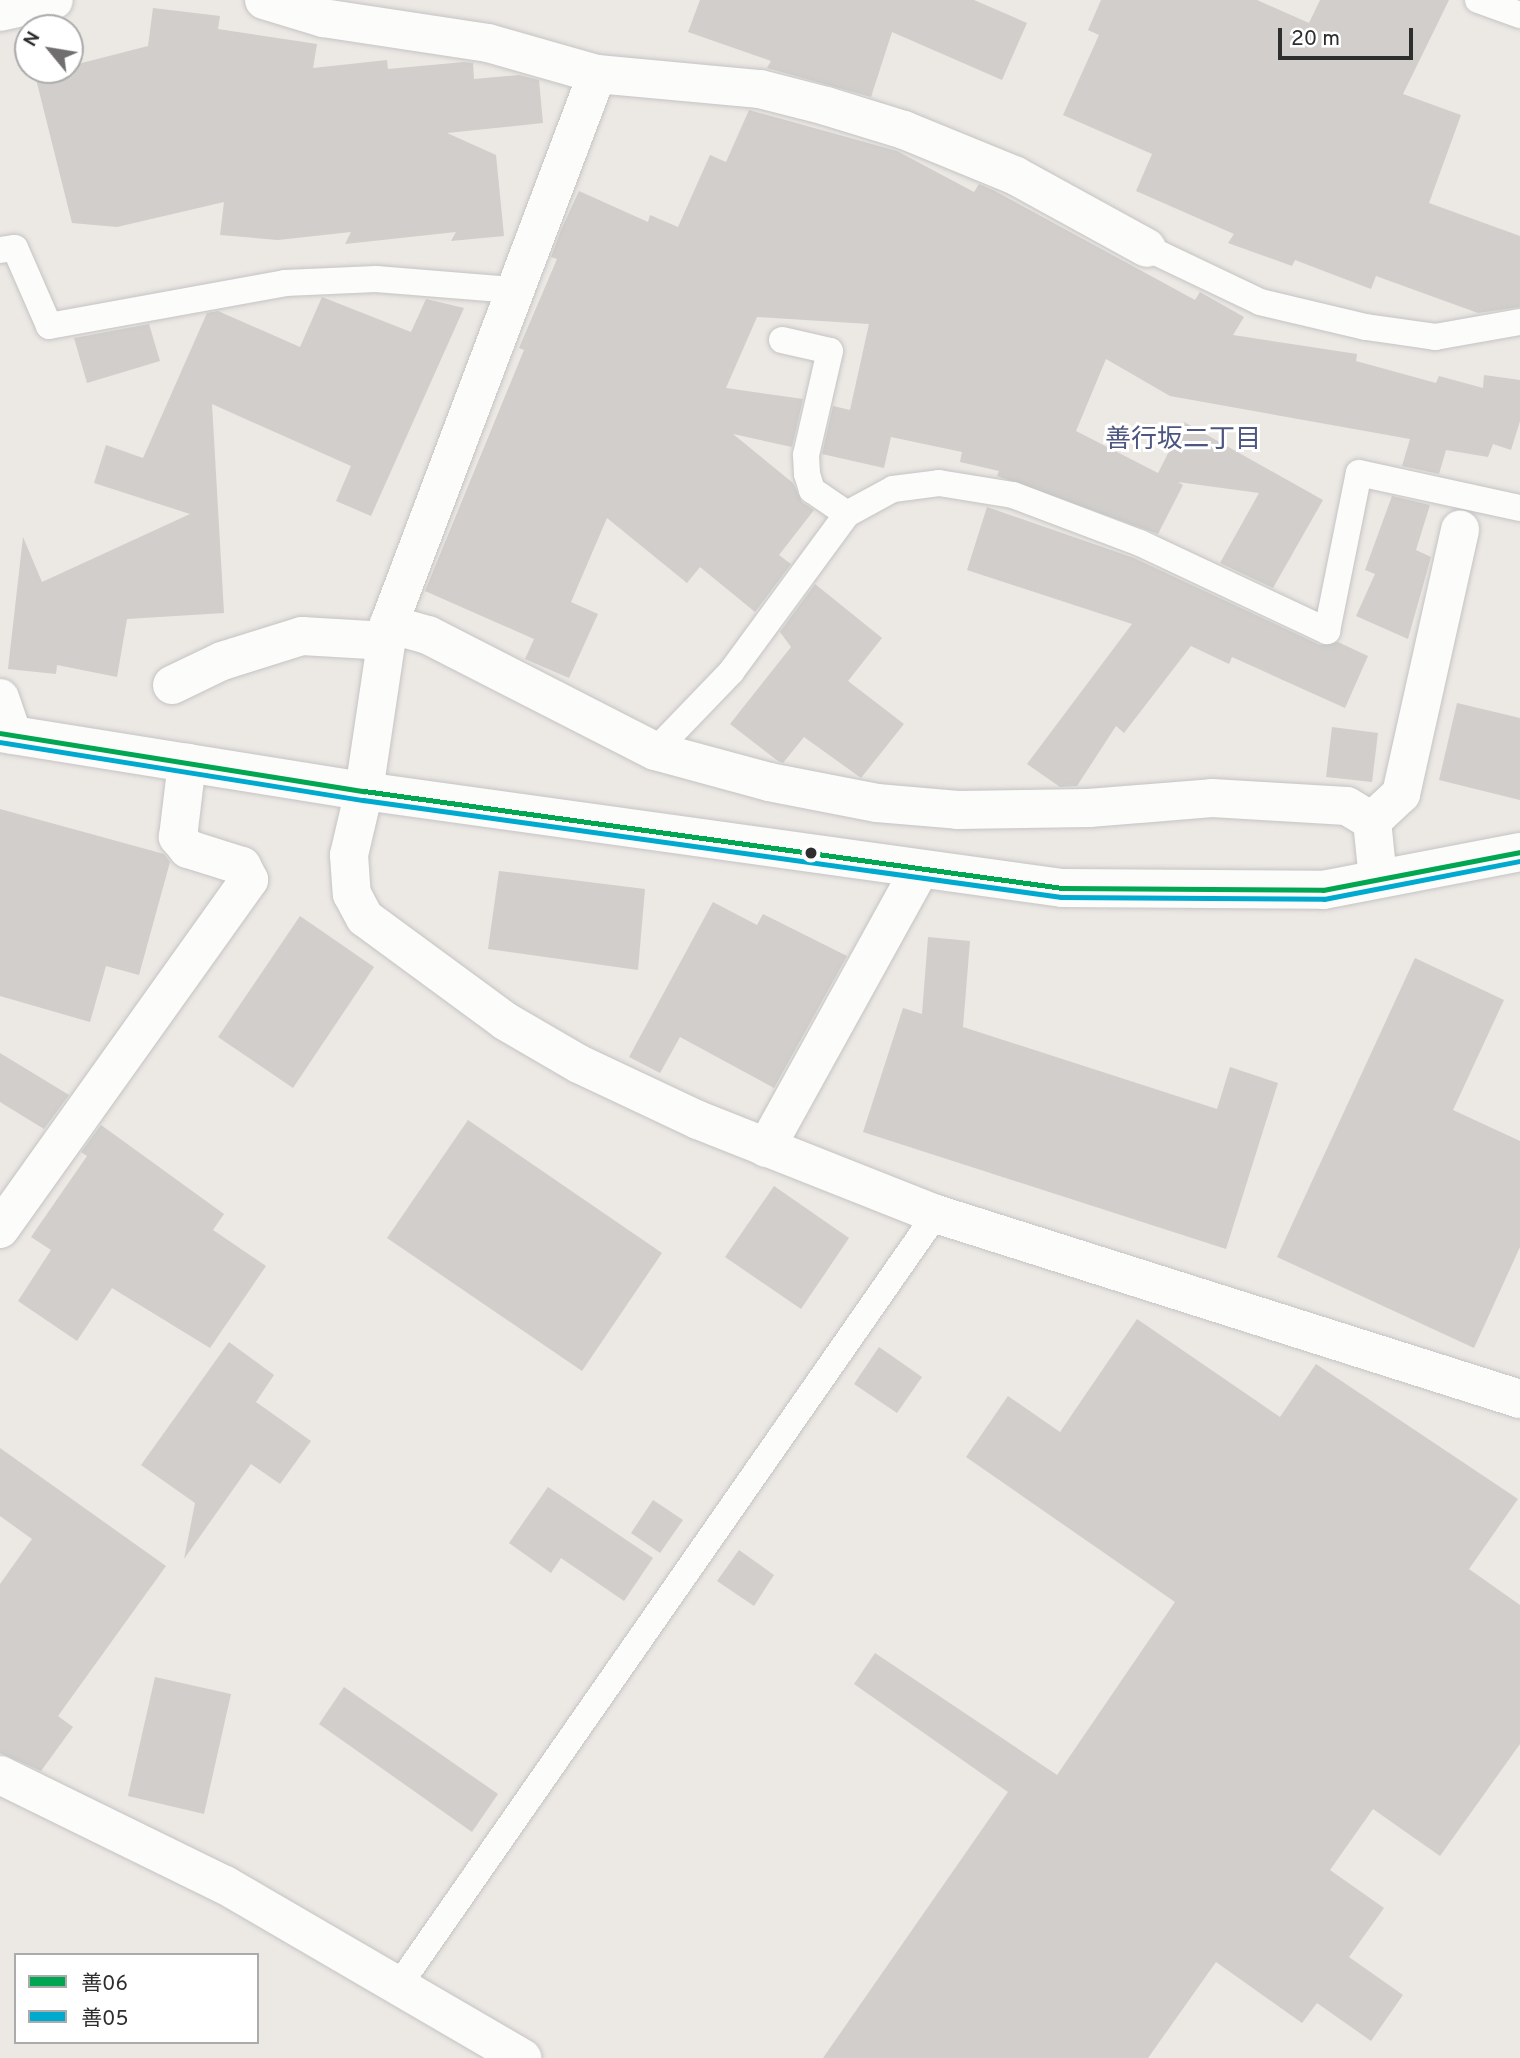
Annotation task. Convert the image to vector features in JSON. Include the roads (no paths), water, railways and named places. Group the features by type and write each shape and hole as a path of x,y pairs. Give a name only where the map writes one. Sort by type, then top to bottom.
{"street":[{"path":"0,12 54,0"},
{"path":"264,0 325,9 488,43 597,74 761,89 904,130 1016,176 1147,247"},
{"path":"597,74 513,289 388,633 364,791 349,855 352,894 365,918 505,1021 569,1058 766,1148 936,1214 1520,1399"},
{"path":"1372,821 1401,794 1460,529"},
{"path":"172,685 222,661 302,636 388,633 428,635 655,751 708,768 877,803 958,810 1089,808 1212,798 1302,801 1347,806 1372,821"},
{"path":"0,698 7,734 364,791 919,871 1062,888 1323,890 1520,852"},
{"path":"0,1228 249,880 242,866 188,849 178,837 187,763"},
{"path":"1372,821 1378,879"},
{"path":"766,1148 919,871"},
{"path":"0,1776 225,1885 522,2058"}],"lane":[{"path":"1478,0 1520,15"},
{"path":"1147,247 1260,302 1366,327 1435,337 1520,322"},
{"path":"0,250 15,248 49,326 285,283 376,279 513,289"},
{"path":"782,340 831,351 806,455 807,474 813,490 847,513"},
{"path":"655,751 731,672 847,513 893,489 939,483 1013,495 1140,543 1327,631 1359,473 1520,508"},
{"path":"399,1984 936,1214"}],"district":[{"name":"善行坂二丁目","path":"1183,441"}]}
